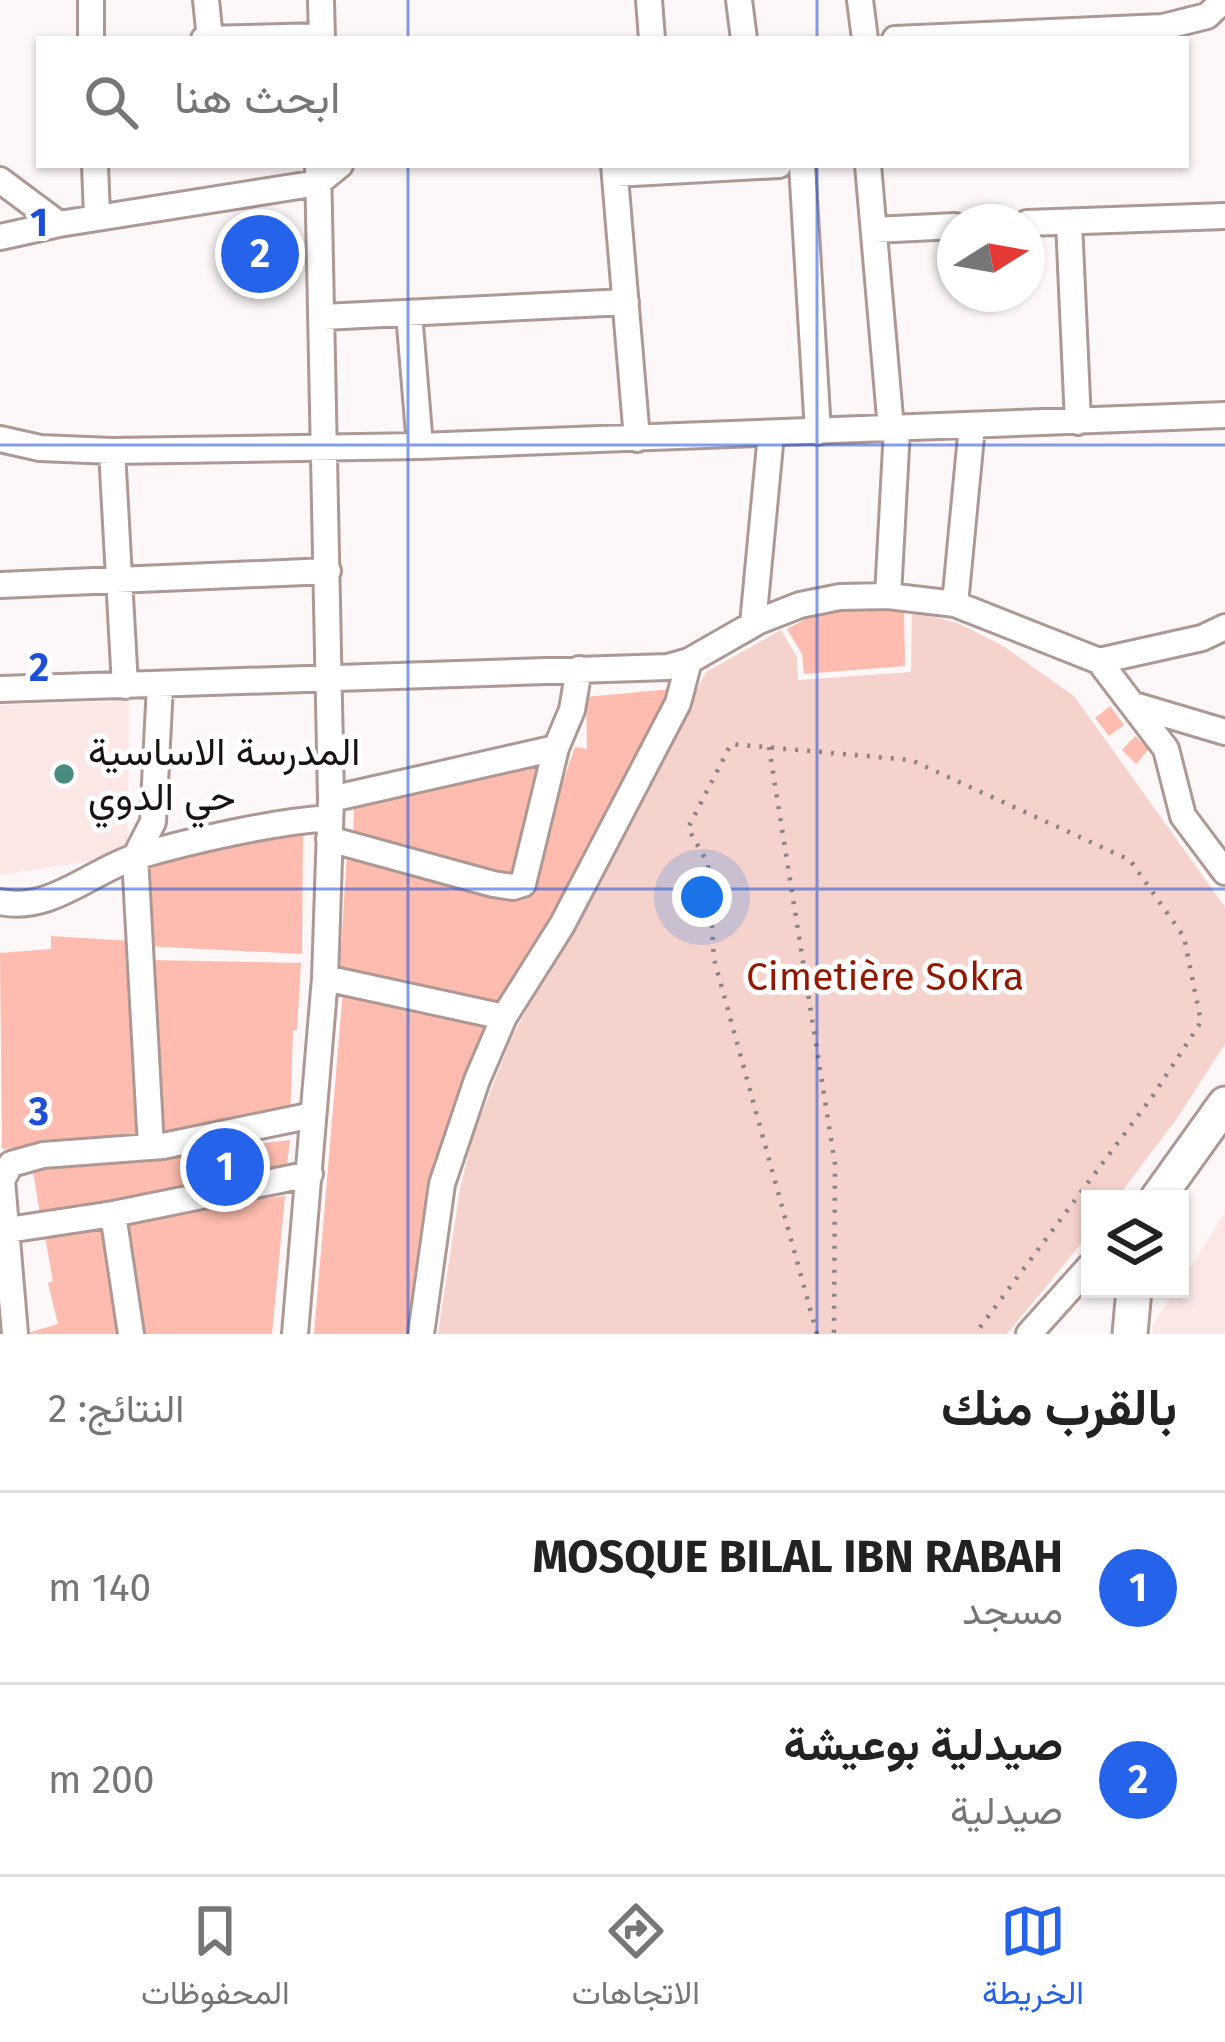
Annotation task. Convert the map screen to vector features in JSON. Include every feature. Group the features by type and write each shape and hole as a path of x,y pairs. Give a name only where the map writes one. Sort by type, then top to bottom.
{"street":[{"path":"91,0 91,36"},
{"path":"206,0 207,36"},
{"path":"321,0 322,36"},
{"path":"649,0 652,36"},
{"path":"739,0 744,36"},
{"path":"860,0 865,36"},
{"path":"962,36 1163,27 1207,16 1224,0"},
{"path":"95,168 97,216"},
{"path":"637,439 614,170 680,168"},
{"path":"802,168 818,432"},
{"path":"868,168 894,429 888,596"},
{"path":"0,237 318,174 330,818 325,978 296,1334"},
{"path":"0,180 59,224"},
{"path":"1045,223 1225,216"},
{"path":"1069,222 1078,422"},
{"path":"874,230 937,227"},
{"path":"323,316 626,302"},
{"path":"409,313 421,446"},
{"path":"0,439 40,448 112,451 326,448 1225,415"},
{"path":"955,604 972,426"},
{"path":"753,624 771,434"},
{"path":"112,451 125,686"},
{"path":"0,585 328,571"},
{"path":"0,689 668,667 689,662 753,624 800,605 840,597 888,596 955,604 1100,661 1166,748 1183,816 1225,872"},
{"path":"1100,661 1202,638 1225,627"},
{"path":"421,1334 442,1184 477,1080 504,1017 562,925 678,703 689,662"},
{"path":"330,818 493,884 523,884 579,669"},
{"path":"151,1147 135,857 153,822 160,685"},
{"path":"1134,705 1225,732"},
{"path":"0,902 19,906 55,896 135,857 330,818 556,748"},
{"path":"325,978 504,1017"},
{"path":"1161,1190 1225,1104"},
{"path":"15,1334 1,1176 11,1164 22,1158 151,1147 313,1115"},
{"path":"8,1230 310,1174"},
{"path":"113,1214 131,1334"},
{"path":"1029,1334 1081,1276"},
{"path":"1130,1334 1133,1298"}],"path":[{"path":"817,1334 714,959 708,864 688,828 731,744 911,760 1130,860 1184,937 1201,1022 1152,1097 975,1334"},
{"path":"770,747 835,1164 834,1334"}],"shaded area":[{"name":"المدرسة الاساسية حي الدوي","path":"129,701 128,842 104,859 0,875 0,705"},
{"path":"1225,1213 1225,1334 1153,1334 1152,1327 1171,1298 1189,1298 1189,1269"}],"green space":[{"name":"Cimetière Sokra","path":"912,611 960,624 1003,646 1074,696 1225,907 1225,1044 1176,1120 1123,1190 1081,1190 1081,1244 1007,1334 438,1334 472,1139 511,1039 706,672 781,630 797,657 798,680 911,672"}],"building":[{"path":"904,609 905,666 804,674 802,654 787,629 819,612"},
{"path":"672,689 507,1009 339,980 347,853 524,894 575,747 587,749 586,697"},
{"path":"1110,706 1124,725 1109,736 1095,718"},
{"path":"1135,736 1149,749 1136,764 1122,750"},
{"path":"534,762 549,764 512,878 353,842 354,800"},
{"path":"303,829 302,954 145,946 137,871 159,858"},
{"path":"51,936 131,941 144,1139 2,1149 0,953 51,949"},
{"path":"147,960 301,963 290,1123 157,1141"},
{"path":"343,990 494,1021 418,1334 314,1334"},
{"path":"290,1140 285,1180 41,1220 33,1171"},
{"path":"285,1196 272,1334 139,1334 122,1216"},
{"path":"102,1221 123,1334 24,1334 58,1324 48,1283 53,1281 44,1231"}],"place":[{"name":"صيدلية بوعيشة","path":"260,254"},
{"name":"المدرسة الاساسية حي الدوي","path":"64,774"},
{"name":"MOSQUE BILAL IBN RABAH","path":"225,1167"}]}
